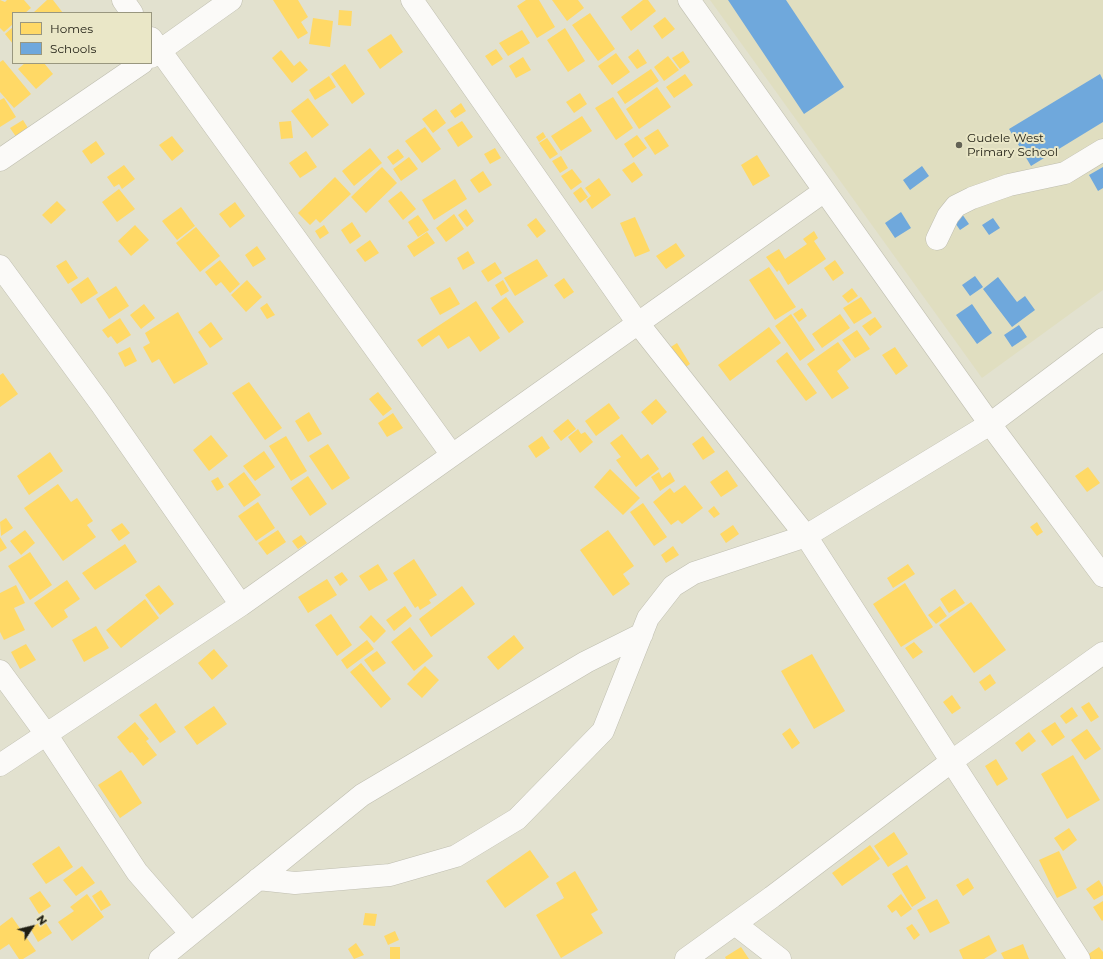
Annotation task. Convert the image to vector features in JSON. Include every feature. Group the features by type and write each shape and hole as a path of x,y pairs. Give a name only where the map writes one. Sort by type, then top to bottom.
{"street":[{"path":"122,0 131,12"},
{"path":"231,0 154,48 452,455"},
{"path":"412,0 637,322 806,536 1079,959"},
{"path":"689,0 823,192 990,424 1103,576"},
{"path":"0,160 141,64"},
{"path":"937,239 948,216 956,206 972,198 1009,185 1065,172 1103,150"},
{"path":"0,765 241,605 637,322 823,192"},
{"path":"0,266 101,404 241,605"},
{"path":"258,880 295,883 390,876 456,856 517,819 603,731 648,618 673,586 694,573 806,536 990,424 1103,339"},
{"path":"160,959 362,795 586,662 642,634"},
{"path":"686,959 952,761 1103,653"},
{"path":"0,671 46,734 137,872 191,934"},
{"path":"734,924 780,959"}],"shaded area":[{"name":"Gudele West Primary School","path":"710,0 1103,0 1103,290 982,378"}],"building: Homes":[{"path":"0,0 5,2 7,0 24,0 31,8 26,12 12,12 12,25 4,32 0,28"},
{"path":"47,0 53,0 62,12 34,12"},
{"path":"273,0 298,0 308,17 301,22 308,33 298,39"},
{"path":"526,0 539,0 555,27 537,38 517,6"},
{"path":"552,0 578,0 584,8 567,21"},
{"path":"643,0 648,0 656,11 631,31 621,17"},
{"path":"339,10 352,11 351,26 338,25"},
{"path":"590,13 615,49 598,61 572,25"},
{"path":"665,17 675,29 662,39 653,26"},
{"path":"313,18 333,21 330,47 309,44"},
{"path":"12,28 12,43 5,34"},
{"path":"565,28 585,61 568,72 547,40"},
{"path":"522,30 530,43 508,56 499,43"},
{"path":"391,34 403,52 380,69 367,50"},
{"path":"496,49 503,59 492,66 485,56"},
{"path":"638,49 647,63 637,69 628,57"},
{"path":"281,50 294,66 300,61 308,70 292,83 272,58"},
{"path":"683,51 690,62 680,69 672,58"},
{"path":"616,53 630,72 612,85 598,66"},
{"path":"668,56 679,70 664,81 654,67"},
{"path":"523,57 531,70 516,78 509,66"},
{"path":"3,60 31,94 14,108 0,92 0,62"},
{"path":"24,64 45,64 53,74 36,89 18,69"},
{"path":"345,64 365,94 352,104 331,74"},
{"path":"651,69 659,81 625,104 617,92"},
{"path":"685,74 693,85 674,98 666,87"},
{"path":"329,76 336,87 315,100 309,90"},
{"path":"657,87 671,107 639,129 626,109"},
{"path":"580,93 587,104 574,113 566,102"},
{"path":"613,97 633,128 616,140 595,108"},
{"path":"4,98 16,117 0,127 0,100"},
{"path":"308,98 329,125 312,138 291,111"},
{"path":"461,103 466,111 455,118 450,111"},
{"path":"436,109 446,123 433,133 422,119"},
{"path":"582,116 592,131 561,151 551,136"},
{"path":"23,120 31,133 19,141 10,128"},
{"path":"291,121 293,138 281,139 279,122"},
{"path":"462,121 473,137 458,147 447,130"},
{"path":"425,127 441,149 422,163 405,141"},
{"path":"658,129 669,146 655,155 644,138"},
{"path":"543,132 546,137 539,142 536,137"},
{"path":"637,135 647,148 633,158 624,144"},
{"path":"172,136 184,151 172,161 159,145"},
{"path":"547,138 558,154 550,159 539,143"},
{"path":"96,141 105,154 91,164 82,151"},
{"path":"370,148 382,163 354,186 342,171"},
{"path":"495,148 501,158 490,164 484,154"},
{"path":"398,149 404,157 393,165 387,157"},
{"path":"306,151 317,167 300,178 289,163"},
{"path":"757,155 770,176 753,186 741,165"},
{"path":"561,156 568,168 560,173 552,161"},
{"path":"409,157 418,169 401,181 393,169"},
{"path":"634,162 643,175 632,183 622,170"},
{"path":"124,165 135,179 122,189 119,184 114,187 107,177"},
{"path":"382,167 397,183 366,213 351,197"},
{"path":"572,169 582,182 571,190 561,176"},
{"path":"483,171 492,185 479,193 470,180"},
{"path":"335,177 351,194 320,223 316,219 310,225 298,213"},
{"path":"599,178 611,195 592,209 586,200 591,196 585,188"},
{"path":"455,179 467,199 434,220 422,200"},
{"path":"581,187 588,197 580,203 573,193"},
{"path":"119,189 135,209 117,222 102,202"},
{"path":"401,191 416,209 403,220 388,201"},
{"path":"57,201 66,210 51,224 42,215"},
{"path":"235,202 245,216 230,228 219,214"},
{"path":"181,207 195,226 177,240 162,221"},
{"path":"466,209 474,221 467,227 458,215"},
{"path":"454,214 464,229 446,242 436,228"},
{"path":"418,215 429,230 418,237 408,222"},
{"path":"635,217 650,251 635,257 620,223"},
{"path":"536,218 546,231 537,238 527,225"},
{"path":"352,222 361,236 350,244 341,230"},
{"path":"135,225 149,240 131,256 118,241"},
{"path":"324,225 329,233 320,239 315,231"},
{"path":"196,227 220,256 200,272 176,243"},
{"path":"814,231 818,238 814,241 826,259 788,285 779,270 777,272 766,257 779,249 785,259 807,244 803,239"},
{"path":"427,232 435,243 414,257 407,246"},
{"path":"370,240 379,253 365,262 356,250"},
{"path":"676,243 685,256 666,269 656,256"},
{"path":"257,246 266,259 253,267 245,255"},
{"path":"468,251 475,263 463,270 457,258"},
{"path":"537,259 548,276 515,296 504,278"},
{"path":"66,260 78,278 68,284 56,266"},
{"path":"220,260 240,284 230,293 221,282 216,286 205,272"},
{"path":"835,260 844,273 833,281 824,268"},
{"path":"495,262 502,273 488,282 481,271"},
{"path":"769,267 796,307 775,320 749,280"},
{"path":"88,277 98,293 81,304 71,289"},
{"path":"564,278 574,292 564,299 554,285"},
{"path":"247,280 262,297 246,312 231,295"},
{"path":"503,280 509,291 501,296 495,285"},
{"path":"116,286 129,306 109,319 96,299"},
{"path":"450,287 460,304 440,315 430,298"},
{"path":"852,288 858,296 848,303 842,296"},
{"path":"506,297 524,322 509,333 491,308"},
{"path":"861,297 872,313 854,324 843,308"},
{"path":"476,301 500,338 480,352 469,336 448,349 439,335 422,347 417,340"},
{"path":"267,303 275,315 267,319 260,308"},
{"path":"144,304 155,318 141,329 130,315"},
{"path":"802,308 807,316 799,322 793,314"},
{"path":"178,312 208,364 174,384 159,359 152,363 143,347 150,343 145,333"},
{"path":"791,314 815,350 800,361 775,326"},
{"path":"840,314 850,328 822,348 812,334"},
{"path":"875,317 882,327 870,336 862,326"},
{"path":"120,318 131,335 117,344 111,336 108,338 102,330"},
{"path":"211,322 223,339 210,348 198,332"},
{"path":"769,327 781,343 730,381 718,365"},
{"path":"857,330 870,349 855,358 842,340"},
{"path":"838,342 851,360 837,371 849,388 832,399 807,364"},
{"path":"677,343 690,364 680,371 666,350"},
{"path":"130,347 137,361 125,367 118,353"},
{"path":"895,347 908,366 896,375 882,355"},
{"path":"787,352 817,393 806,401 776,361"},
{"path":"3,373 18,394 0,407 0,375"},
{"path":"249,382 282,428 265,440 232,393"},
{"path":"378,392 392,409 383,416 369,399"},
{"path":"656,399 667,412 652,425 641,412"},
{"path":"609,403 620,418 596,436 585,421"},
{"path":"309,412 322,434 308,442 295,421"},
{"path":"393,413 403,428 387,437 378,423"},
{"path":"568,419 576,429 561,441 553,431"},
{"path":"578,429 581,434 585,432 593,442 580,453 568,437"},
{"path":"622,434 641,459 648,454 659,469 636,487 616,460 621,457 610,443"},
{"path":"211,435 228,456 209,471 193,450"},
{"path":"286,436 307,471 291,481 269,446"},
{"path":"542,436 550,448 536,458 528,446"},
{"path":"703,436 715,452 703,460 692,444"},
{"path":"328,444 350,478 332,490 309,456"},
{"path":"264,451 275,467 255,481 243,466"},
{"path":"50,452 63,471 29,495 17,476"},
{"path":"1088,467 1100,483 1087,492 1075,476"},
{"path":"610,469 640,498 623,515 594,487"},
{"path":"727,470 738,486 721,497 710,482"},
{"path":"244,472 261,495 244,507 228,484"},
{"path":"659,472 662,478 670,472 675,481 660,491 651,477"},
{"path":"308,476 327,504 310,516 291,488"},
{"path":"218,477 224,487 217,491 211,481"},
{"path":"58,484 71,502 77,498 93,521 87,525 96,537 63,561 24,508"},
{"path":"685,485 703,508 682,524 678,520 671,525 653,502 670,488 674,493"},
{"path":"258,502 275,528 256,541 238,516"},
{"path":"643,503 667,537 654,546 630,512"},
{"path":"714,506 720,514 714,518 708,511"},
{"path":"6,518 13,528 1,536 0,522"},
{"path":"1037,522 1043,532 1037,536 1030,527"},
{"path":"122,523 130,533 119,541 111,530"},
{"path":"733,525 739,534 726,543 720,534"},
{"path":"25,530 35,543 21,555 10,541"},
{"path":"278,530 286,542 267,555 258,543"},
{"path":"608,530 634,566 623,574 630,584 613,596 580,550"},
{"path":"301,535 307,543 298,549 292,541"},
{"path":"0,537 7,548 0,552"},
{"path":"125,544 137,562 95,590 82,573"},
{"path":"673,546 679,555 666,563 661,555"},
{"path":"30,552 52,585 30,600 8,566"},
{"path":"414,559 437,595 429,600 431,603 420,610 418,606 415,608 393,573"},
{"path":"378,564 388,580 369,591 359,576"},
{"path":"908,564 915,574 893,588 887,578"},
{"path":"342,572 348,580 340,586 334,577"},
{"path":"327,579 337,595 308,613 298,597"},
{"path":"67,580 80,599 64,610 68,617 52,628 34,603"},
{"path":"905,583 933,627 901,647 873,604"},
{"path":"16,585 25,603 14,608 25,630 4,640 0,632 0,593"},
{"path":"159,585 174,604 160,615 145,595"},
{"path":"462,586 475,604 431,637 419,619"},
{"path":"955,589 965,603 949,613 940,599"},
{"path":"145,599 159,618 121,648 106,630"},
{"path":"971,602 1006,650 974,673 939,625"},
{"path":"405,606 412,616 394,631 386,620"},
{"path":"940,606 947,616 936,624 928,615"},
{"path":"331,614 352,645 337,656 315,625"},
{"path":"371,615 386,631 374,643 359,627"},
{"path":"96,626 109,648 84,662 72,640"},
{"path":"410,627 433,656 414,671 391,642"},
{"path":"514,635 524,648 498,670 487,657"},
{"path":"367,640 374,649 347,669 341,660"},
{"path":"914,642 923,652 913,659 905,648"},
{"path":"26,644 36,660 20,669 11,652"},
{"path":"214,649 228,666 212,680 198,663"},
{"path":"377,651 386,663 373,672 364,660"},
{"path":"812,654 845,711 814,729 781,671"},
{"path":"361,663 391,699 381,708 350,672"},
{"path":"425,666 439,680 422,698 407,684"},
{"path":"990,674 996,683 985,691 979,682"},
{"path":"952,695 961,708 952,714 943,702"},
{"path":"1089,702 1099,717 1091,722 1081,707"},
{"path":"156,703 176,732 160,743 139,715"},
{"path":"214,706 227,724 197,745 184,727"},
{"path":"1072,707 1078,716 1066,724 1060,716"},
{"path":"135,722 149,739 146,741 157,755 143,766 117,737"},
{"path":"1055,722 1065,737 1052,746 1041,731"},
{"path":"790,728 800,743 792,749 782,734"},
{"path":"1087,729 1101,749 1085,760 1071,740"},
{"path":"1029,732 1036,741 1022,752 1015,743"},
{"path":"1073,755 1100,800 1067,819 1041,774"},
{"path":"996,759 1008,779 997,786 985,766"},
{"path":"121,770 142,803 120,818 98,785"},
{"path":"1069,828 1077,840 1063,851 1054,838"},
{"path":"894,832 908,854 888,867 874,846"},
{"path":"870,845 880,859 842,886 832,873"},
{"path":"59,846 73,867 46,884 32,864"},
{"path":"530,850 549,877 505,908 486,881"},
{"path":"1059,851 1077,888 1057,898 1039,860"},
{"path":"907,865 926,898 912,907 892,874"},
{"path":"82,866 95,883 76,896 63,880"},
{"path":"575,871 598,910 591,914 603,933 561,958 536,915 564,898 556,883"},
{"path":"968,878 974,888 963,896 956,885"},
{"path":"1099,880 1103,887 1103,895 1094,900 1086,889"},
{"path":"101,890 111,905 101,911 92,896"},
{"path":"40,891 51,906 39,914 29,898"},
{"path":"87,894 104,917 72,941 58,922 74,911 70,907"},
{"path":"901,894 912,909 901,917 896,910 892,913 887,906"},
{"path":"937,899 950,923 930,933 917,910"},
{"path":"1103,901 1103,920 1102,921 1093,907"},
{"path":"365,913 377,914 375,926 363,925"},
{"path":"12,917 36,951 23,959 19,959 9,944 0,950 0,926"},
{"path":"44,920 52,933 38,942 30,928"},
{"path":"912,924 920,935 914,940 906,928"},
{"path":"395,931 399,940 388,945 384,936"},
{"path":"989,935 997,951 984,959 963,959 959,950"},
{"path":"356,943 364,955 354,959 348,949"},
{"path":"1023,944 1029,959 1004,959 1001,953"},
{"path":"390,947 400,947 400,959 390,959"},
{"path":"741,947 749,959 726,959 725,957"},
{"path":"1099,947 1103,952 1103,959 1090,959 1087,955"}],"building: Schools":[{"path":"728,0 786,0 844,87 804,114"},
{"path":"1100,74 1103,80 1103,122 1031,166 1009,129"},
{"path":"922,166 929,176 910,190 903,180"},
{"path":"1103,167 1103,188 1098,191 1089,175"},
{"path":"901,212 911,228 895,238 885,223"},
{"path":"962,214 969,224 960,230 953,220"},
{"path":"993,218 1000,228 989,235 982,225"},
{"path":"975,276 983,287 970,296 962,285"},
{"path":"998,277 1017,302 1025,296 1035,310 1012,327 983,289"},
{"path":"972,304 992,333 977,344 956,315"},
{"path":"1019,325 1027,337 1012,347 1004,335"}],"place":[{"name":"Gudele West Primary School","path":"959,145"}]}
